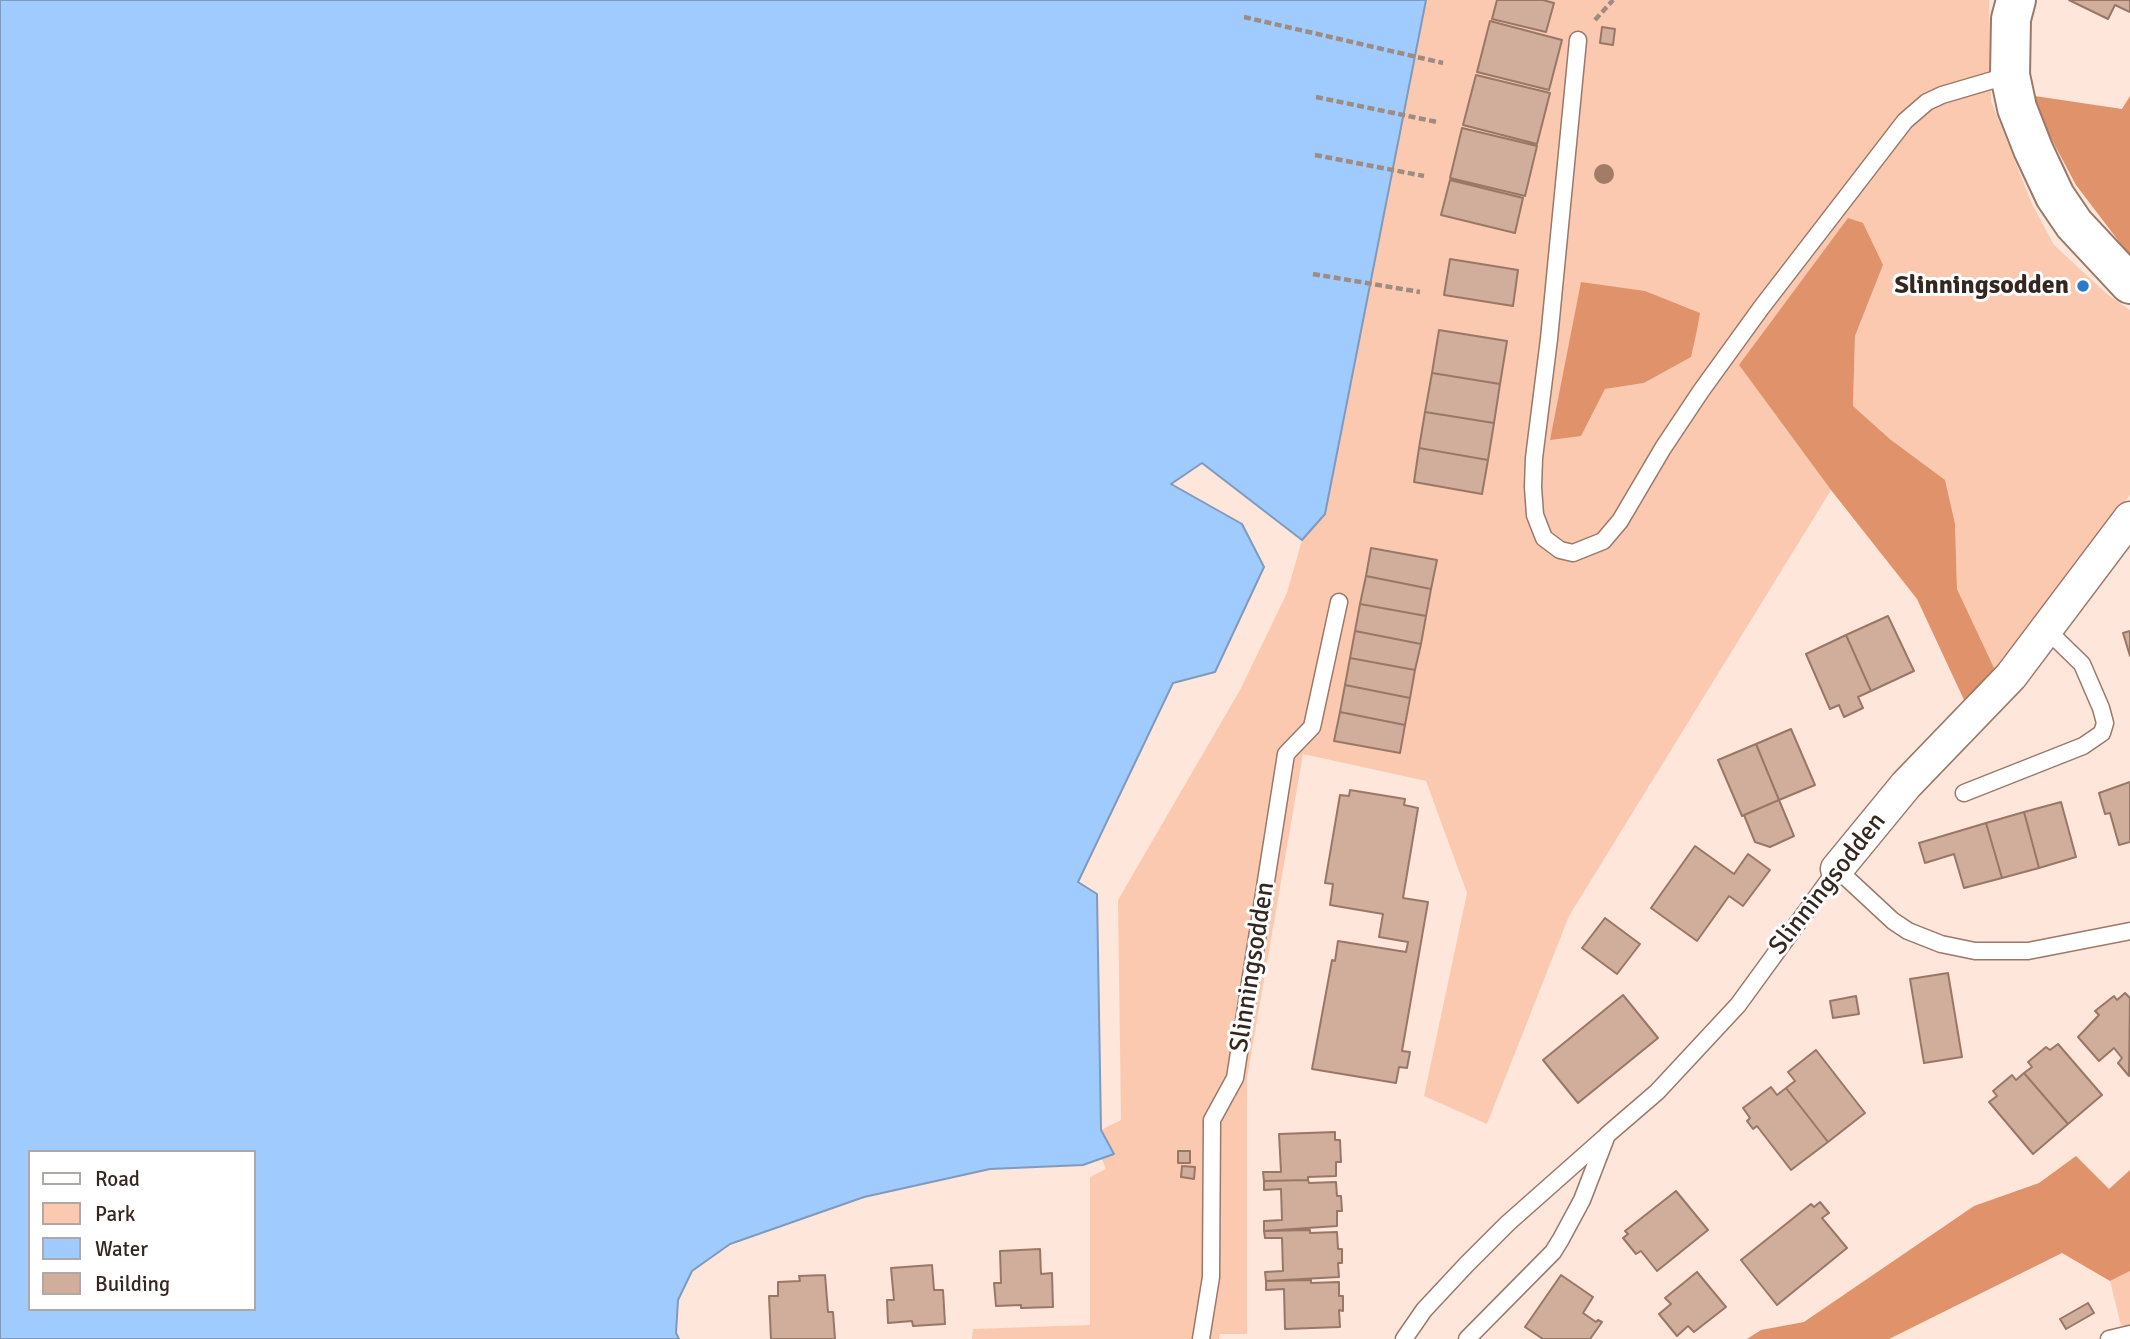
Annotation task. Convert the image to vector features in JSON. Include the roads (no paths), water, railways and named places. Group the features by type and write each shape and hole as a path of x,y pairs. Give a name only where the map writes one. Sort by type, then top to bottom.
{"street":[{"path":"2016,0 2011,19 2010,75 2017,108 2055,196 2074,224 2130,284"},
{"name":"Slinningsodden","path":"1837,869 1906,785 2011,676 2130,518"}],"lane":[{"path":"1578,40 1533,487 1535,516 1544,538 1560,550 1573,553 1603,541 1620,521 1663,448 1701,391 1761,308 1905,121 1927,102 1942,95 2010,75"},
{"name":"Slinningsodden","path":"1201,1339 1212,1277 1212,1120 1235,1078 1286,754 1312,727 1339,602"},
{"path":"1965,793 2083,746 2102,733 2105,723 2103,715 2082,664 2046,629"},
{"path":"1837,869 1893,921 1925,939 1975,951 2028,951 2130,931"},
{"name":"Slinningsodden","path":"1404,1339 1424,1310 1508,1223 1657,1092 1738,1005 1837,869"},
{"name":"Slinningsodden","path":"1467,1339 1557,1245 1582,1199 1607,1135"},
{"path":"2109,1339 2130,1334"}],"water":[{"path":"0,0 1426,0 1325,514 1302,540 1202,463 1171,484 1242,524 1264,567 1215,672 1173,683 1078,882 1097,894 1101,1130 1114,1154 1083,1165 990,1169 864,1197 730,1244 692,1271 678,1300 676,1333 679,1339 0,1339"}],"place":[{"name":"Slinningsodden","path":"2083,286"}]}
